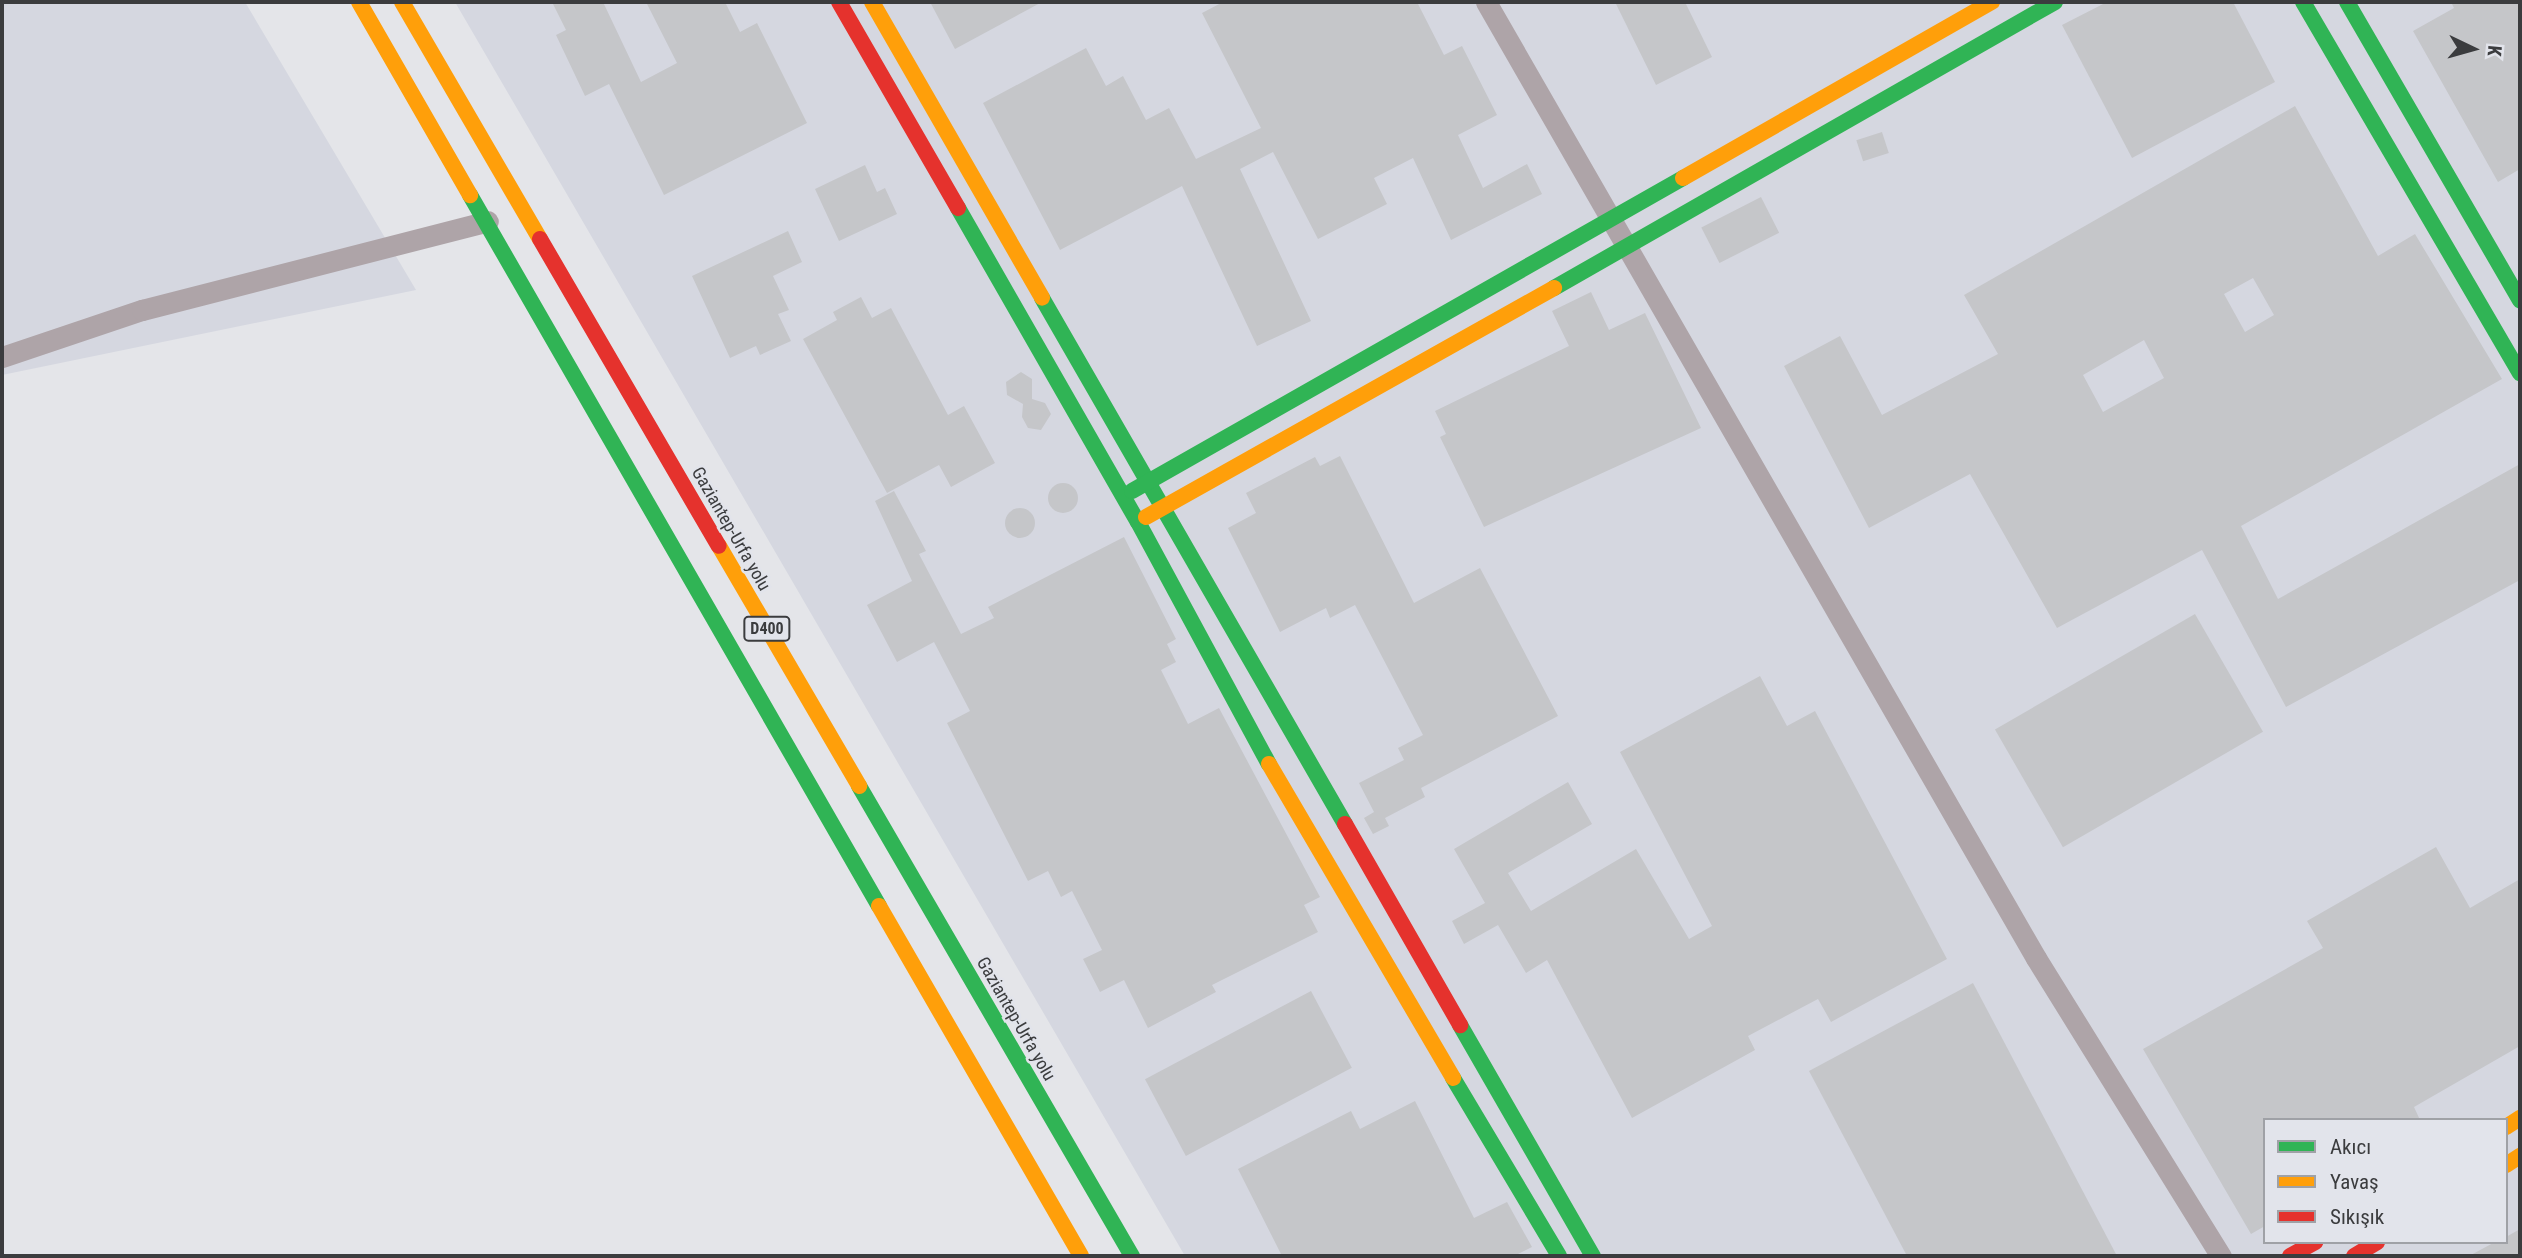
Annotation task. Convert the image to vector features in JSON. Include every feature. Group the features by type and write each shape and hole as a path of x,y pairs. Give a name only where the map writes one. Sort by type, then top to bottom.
{"main road":[{"name":"D400","path":"359,2 1081,1256"},
{"name":"Gaziantep-Urfa yolu","path":"402,2 1132,1256"},
{"path":"839,2 1120,497 1138,523 1304,829 1559,1256"},
{"path":"872,2 1594,1256"},
{"path":"1120,497 1148,484 1993,2"},
{"path":"1138,523 1163,506 1218,480 2055,2"},
{"path":"2303,2 2520,373"},
{"path":"2347,2 2520,300"},
{"path":"2290,1256 2311,1244"},
{"path":"2354,1256 2374,1244"}],"street":[{"path":"1486,2 2036,958 2221,1256"},
{"path":"2,357 142,310 488,222"}],"shaded area":[{"path":"2,2 245,2 416,290 2,375"},
{"path":"455,2 2520,2 2520,1256 1185,1256"}],"building":[{"path":"552,2 603,2 641,82 677,63 646,2 725,2 740,32 757,23 807,123 664,195 609,84 585,96 556,35 566,30"},
{"path":"930,2 1042,2 955,49"},
{"path":"1223,2 1417,2 1444,55 1462,46 1497,115 1458,135 1483,188 1527,164 1542,194 1451,240 1413,158 1374,178 1387,204 1318,239 1273,152 1240,169 1311,321 1257,346 1182,186 1060,250 983,103 1086,48 1106,86 1123,76 1146,120 1169,108 1196,159 1261,128 1202,13"},
{"path":"1615,2 1685,2 1712,57 1656,85"},
{"path":"2107,2 2233,2 2275,82 2132,158 2062,25"},
{"path":"2451,2 2520,2 2520,169 2498,182 2413,31 2454,8"},
{"path":"2295,106 2378,256 2415,234 2502,379 2241,526 2278,599 2520,464 2520,580 2286,707 2202,550 2057,628 1970,474 1869,528 1784,366 1840,336 1882,415 1998,354 1964,295","holes":["2253,278 2274,315 2245,332 2224,294","2144,340 2164,378 2103,412 2083,375"]},
{"path":"1882,132 1889,153 1863,161 1856,140"},
{"path":"865,165 877,192 885,188 897,214 839,241 815,189"},
{"path":"1761,197 1779,233 1719,263 1701,227"},
{"path":"788,231 802,262 773,276 789,310 778,314 791,341 760,355 756,346 730,358 692,276"},
{"path":"1591,292 1609,330 1645,313 1701,428 1484,527 1440,437 1446,434 1435,411 1569,346 1552,311"},
{"path":"861,297 872,318 891,308 948,415 964,406 995,463 951,487 939,465 887,493 803,339 837,320 833,312"},
{"path":"1021,372 1032,379 1032,399 1045,403 1051,414 1041,430 1028,428 1022,417 1023,404 1007,395 1006,382"},
{"path":"1340,456 1414,603 1480,568 1558,716 1421,788 1425,797 1385,818 1389,826 1373,834 1364,818 1374,812 1359,783 1404,760 1398,748 1423,735 1355,605 1330,618 1326,608 1280,632 1228,528 1256,513 1246,493 1315,457 1320,466"},
{"path":"1063,483 1074,487 1078,498 1074,509 1063,513 1052,509 1048,498 1052,487"},
{"path":"894,491 926,551 919,554 961,634 994,618 988,607 1124,537 1176,639 1167,644 1176,662 1161,670 1188,724 1219,708 1320,897 1304,905 1318,932 1212,985 1216,992 1148,1028 1124,980 1100,992 1083,959 1102,950 1072,891 1061,897 1048,871 1028,881 947,723 970,711 934,642 897,662 867,605 912,581 875,501"},
{"path":"1020,508 1031,512 1035,523 1031,534 1020,538 1009,534 1005,523 1009,512"},
{"path":"2195,614 2263,732 2063,847 1995,730"},
{"path":"1760,676 1787,726 1815,711 1947,959 1831,1022 1818,999 1748,1036 1755,1050 1632,1118 1547,960 1526,973 1498,925 1464,944 1452,921 1485,903 1454,849 1568,782 1592,824 1508,873 1531,911 1636,849 1689,939 1712,926 1620,752"},
{"path":"2436,847 2470,908 2520,879 2520,1046 2414,1107 2419,1118 2263,1118 2263,1227 2251,1234 2143,1049 2323,948 2307,921"},
{"path":"1973,983 2117,1256 1907,1256 1809,1071"},
{"path":"1311,991 1352,1068 1186,1156 1145,1079"},
{"path":"1415,1101 1474,1218 1507,1202 1532,1247 1514,1256 1282,1256 1238,1169 1351,1111 1360,1129"},
{"path":"2520,1229 2520,1256 2469,1256 2491,1244 2508,1244 2508,1236"}],"traffic: fast":[{"path":"1554,288 2055,2"},
{"path":"2303,2 2520,373"},
{"path":"2347,2 2520,301"},
{"path":"1132,491 1683,178"},
{"path":"470,195 879,906"},
{"path":"958,208 1138,522 1269,764"},
{"path":"1042,298 1345,824"},
{"path":"859,786 1132,1256"},
{"path":"1460,1025 1593,1256"},
{"path":"1453,1078 1559,1256"}],"traffic: slow":[{"path":"359,2 470,195"},
{"path":"402,2 540,239"},
{"path":"872,2 1042,298"},
{"path":"1683,178 1992,2"},
{"path":"1146,517 1554,288"},
{"path":"719,546 859,786"},
{"path":"1269,764 1453,1078"},
{"path":"879,906 1081,1256"},
{"path":"2508,1126 2520,1118"},
{"path":"2508,1164 2520,1156"}],"traffic: jam":[{"path":"839,2 958,208"},
{"path":"540,239 719,546"},
{"path":"1345,824 1460,1025"},
{"path":"2290,1256 2311,1244"},
{"path":"2354,1256 2374,1244"}]}
